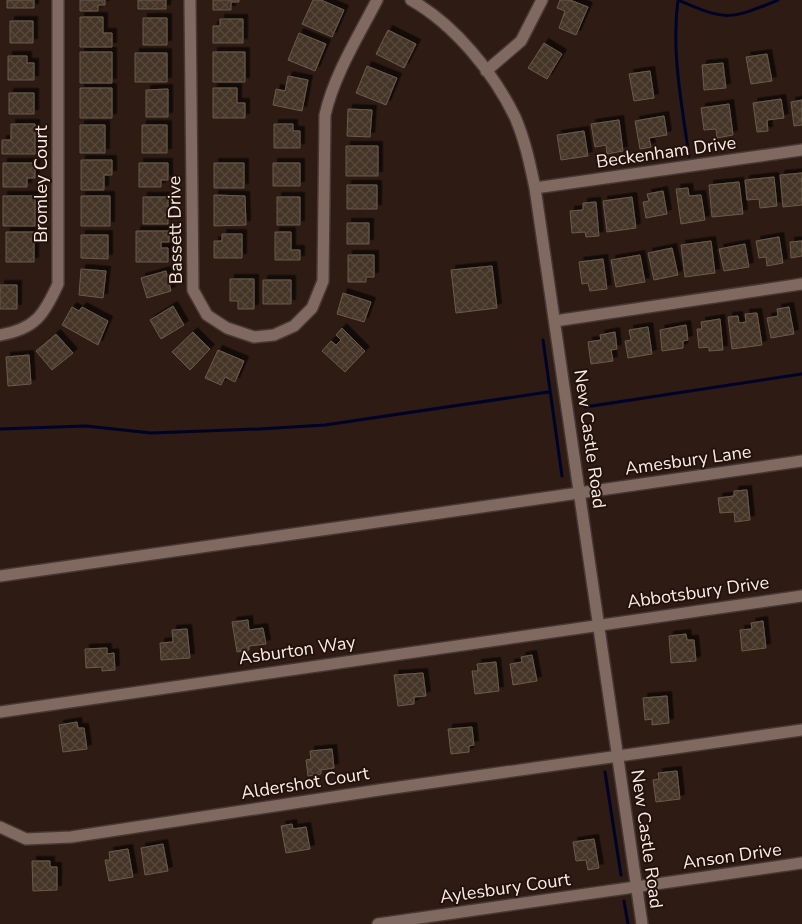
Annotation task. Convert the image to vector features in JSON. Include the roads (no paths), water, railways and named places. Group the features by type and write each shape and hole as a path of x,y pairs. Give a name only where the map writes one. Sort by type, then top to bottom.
{"street":[{"name":"Bromley Court","path":"0,335 21,332 46,311 58,284 58,0"},
{"name":"Bassett Drive","path":"190,0 193,290 207,315 227,328 254,337 274,334 294,326 312,308 322,281 325,115 328,99 377,0"},
{"name":"New Castle Road","path":"411,0 444,24 486,71 514,117 527,151 535,188 555,321 642,924"},
{"path":"486,71 521,41 542,0"},
{"name":"Beckenham Drive","path":"535,188 802,150"},
{"path":"555,321 802,284"},
{"name":"Amesbury Lane","path":"580,493 802,461"},
{"path":"0,576 580,493"},
{"name":"Abbotsbury Drive","path":"599,624 802,596"},
{"name":"Asburton Way","path":"0,712 599,624"},
{"path":"618,756 802,730"},
{"name":"Aldershot Court","path":"0,827 26,839 71,837 618,756"},
{"name":"Anson Drive","path":"636,887 802,863"},
{"name":"Aylesbury Court","path":"378,924 636,887"}],"waterway":[{"path":"678,0 676,20 677,59 689,156"},
{"path":"678,0 718,15 738,14 778,0"},
{"path":"543,340 562,476"},
{"path":"585,407 802,374"},
{"path":"0,429 86,426 151,433 325,425 548,392"},
{"path":"605,772 621,875"},
{"path":"624,901 628,924"}]}
